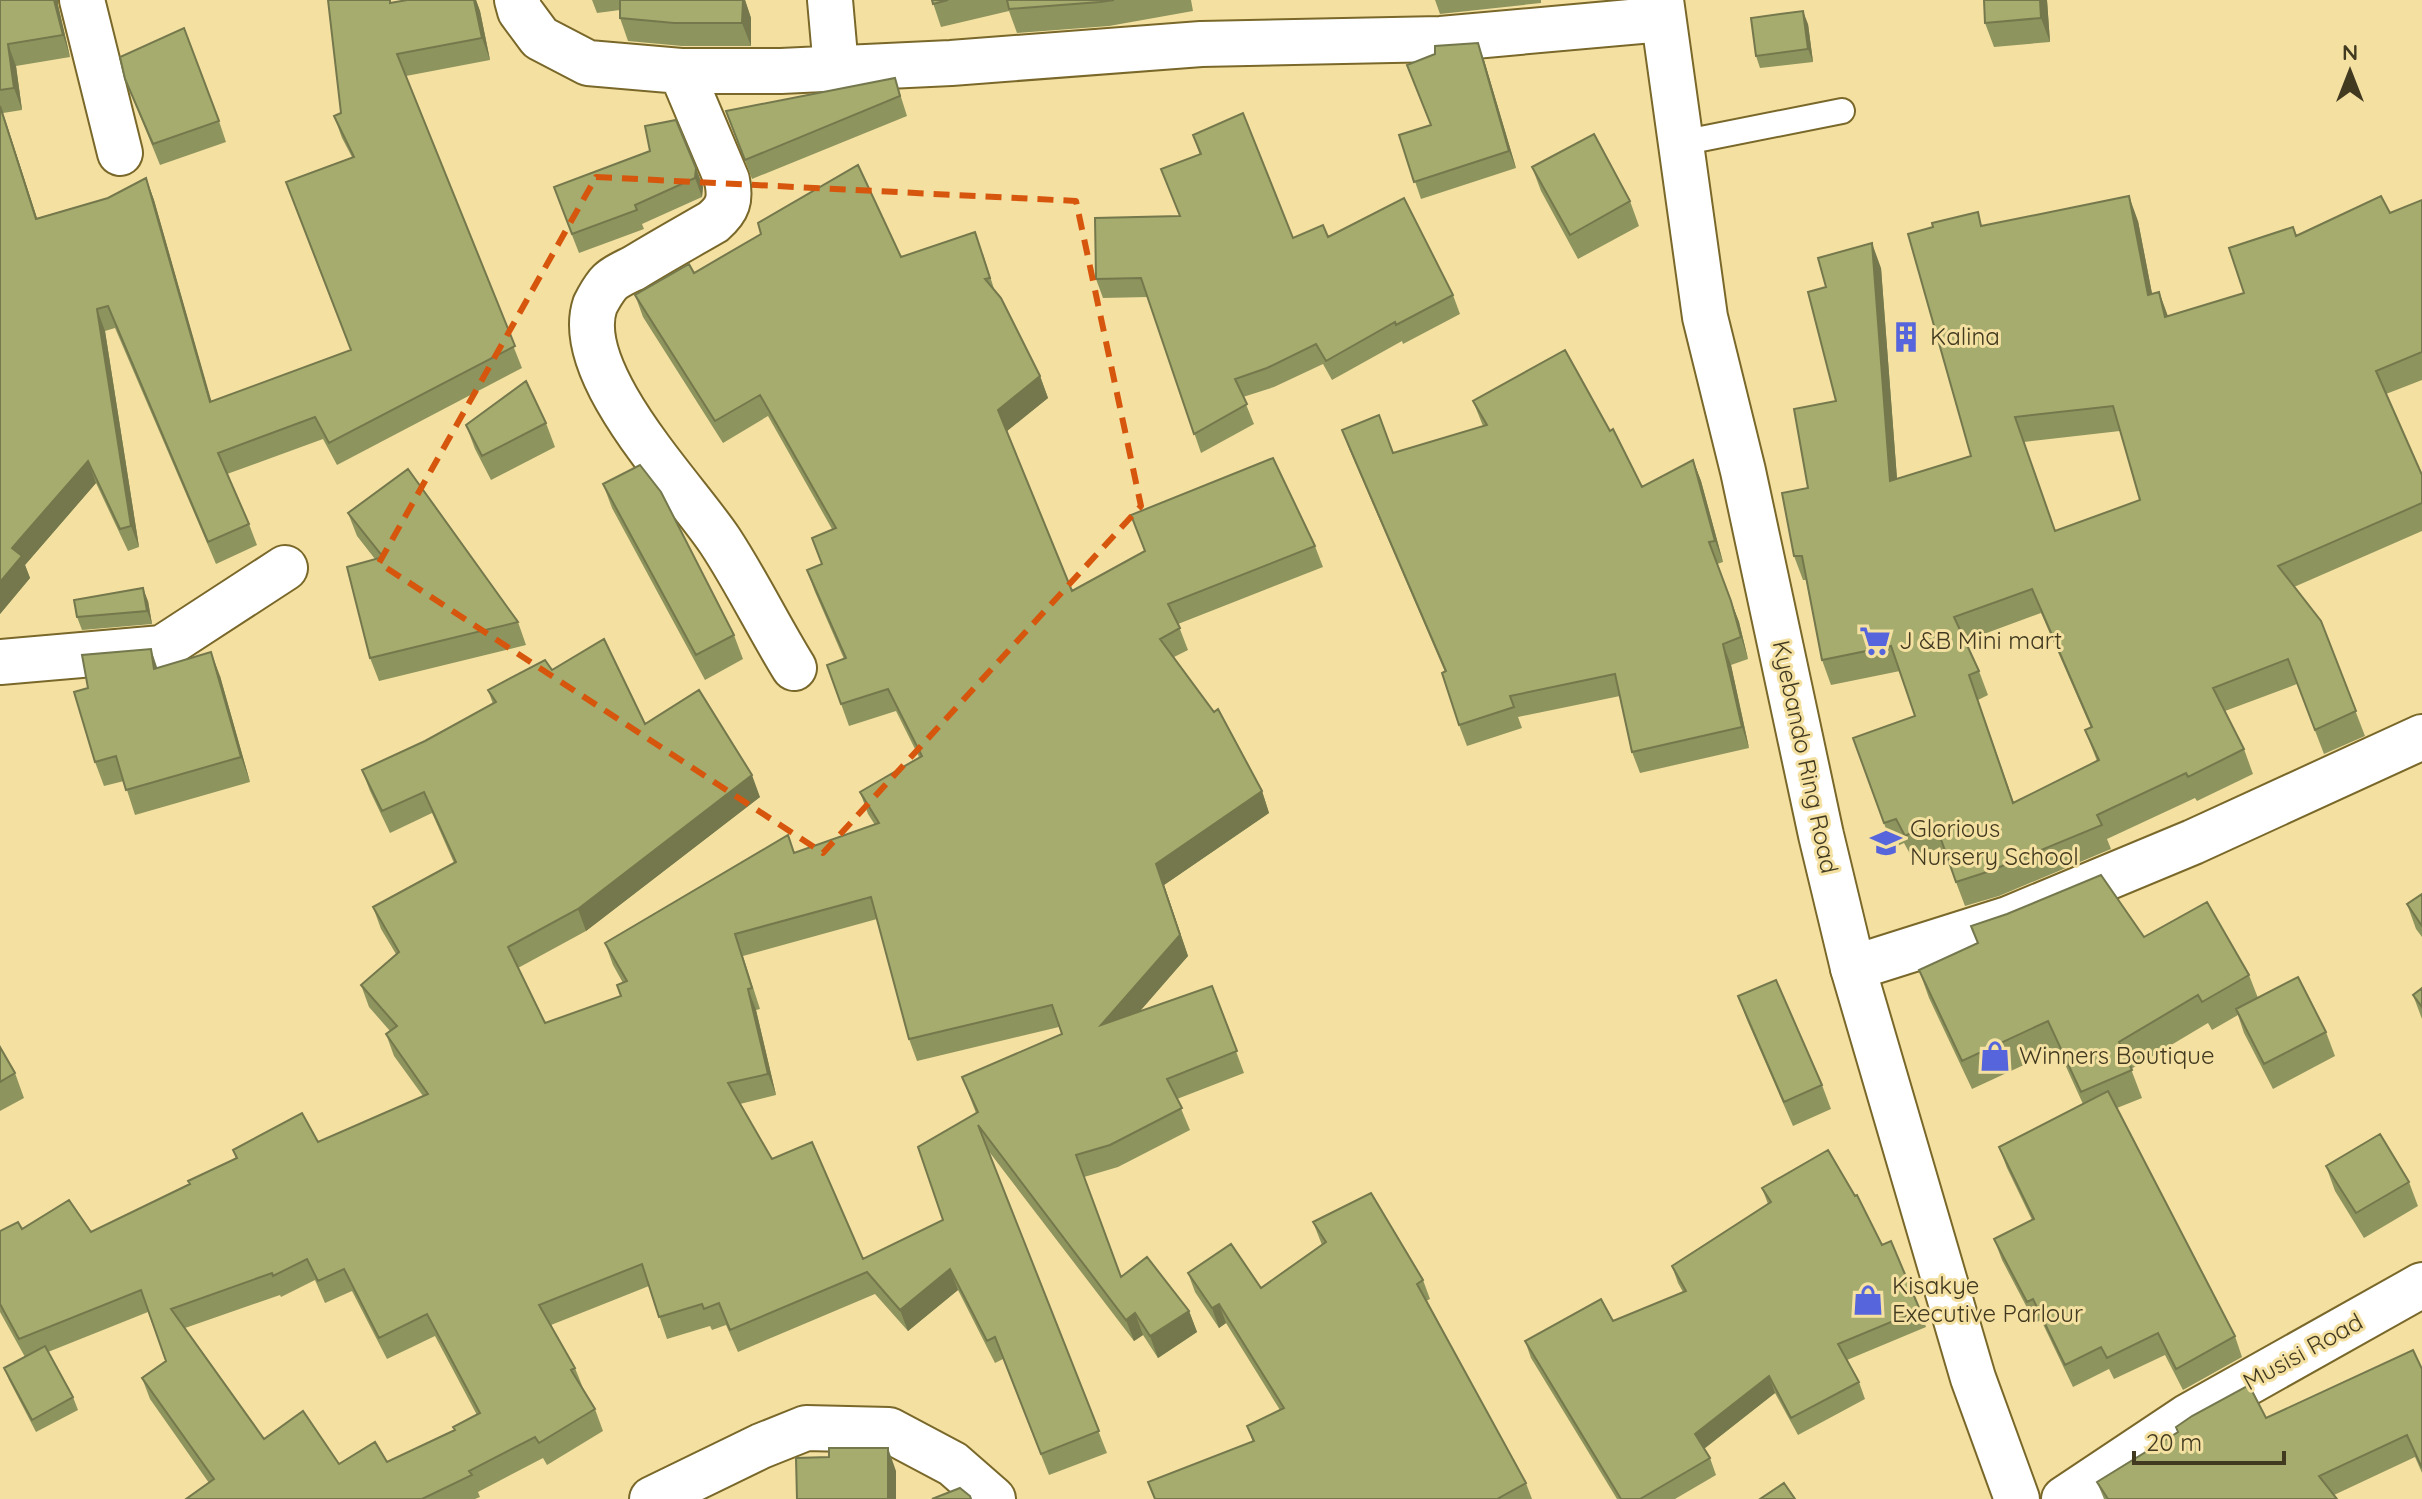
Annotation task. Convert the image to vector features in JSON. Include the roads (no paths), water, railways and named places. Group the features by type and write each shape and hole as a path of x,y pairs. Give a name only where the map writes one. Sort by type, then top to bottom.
{"street":[{"path":"82,0 120,153"},
{"path":"517,0 520,11 540,38 588,63 681,71 836,68 1201,44 1441,39 1662,9"},
{"path":"830,0 836,68"},
{"name":"Kyebando Ring Road","path":"1662,9 1705,317 1743,471 1821,835 1853,968 1973,1378 2017,1499"},
{"path":"681,71 727,180 730,195 726,210 713,222 609,282 596,304 593,323 597,357 606,379 638,433 712,529 746,581 764,620 794,668"},
{"path":"0,662 162,648 285,568"},
{"path":"1853,968 2008,919 2193,842 2422,737"},
{"name":"Musisi Road","path":"2064,1499 2187,1417 2422,1285"},
{"path":"652,1499 761,1446 806,1428 889,1430 953,1464 993,1499"}],"lane":[{"path":"1681,143 1842,111"}],"place":[{"name":"Kalina","path":"1906,337"},
{"name":"J &B Mini mart","path":"1875,641"},
{"name":"Glorious Nursery School","path":"1886,843"},
{"name":"Winners Boutique","path":"1995,1056"},
{"name":"Kisakye Executive Parlour","path":"1868,1300"}]}
